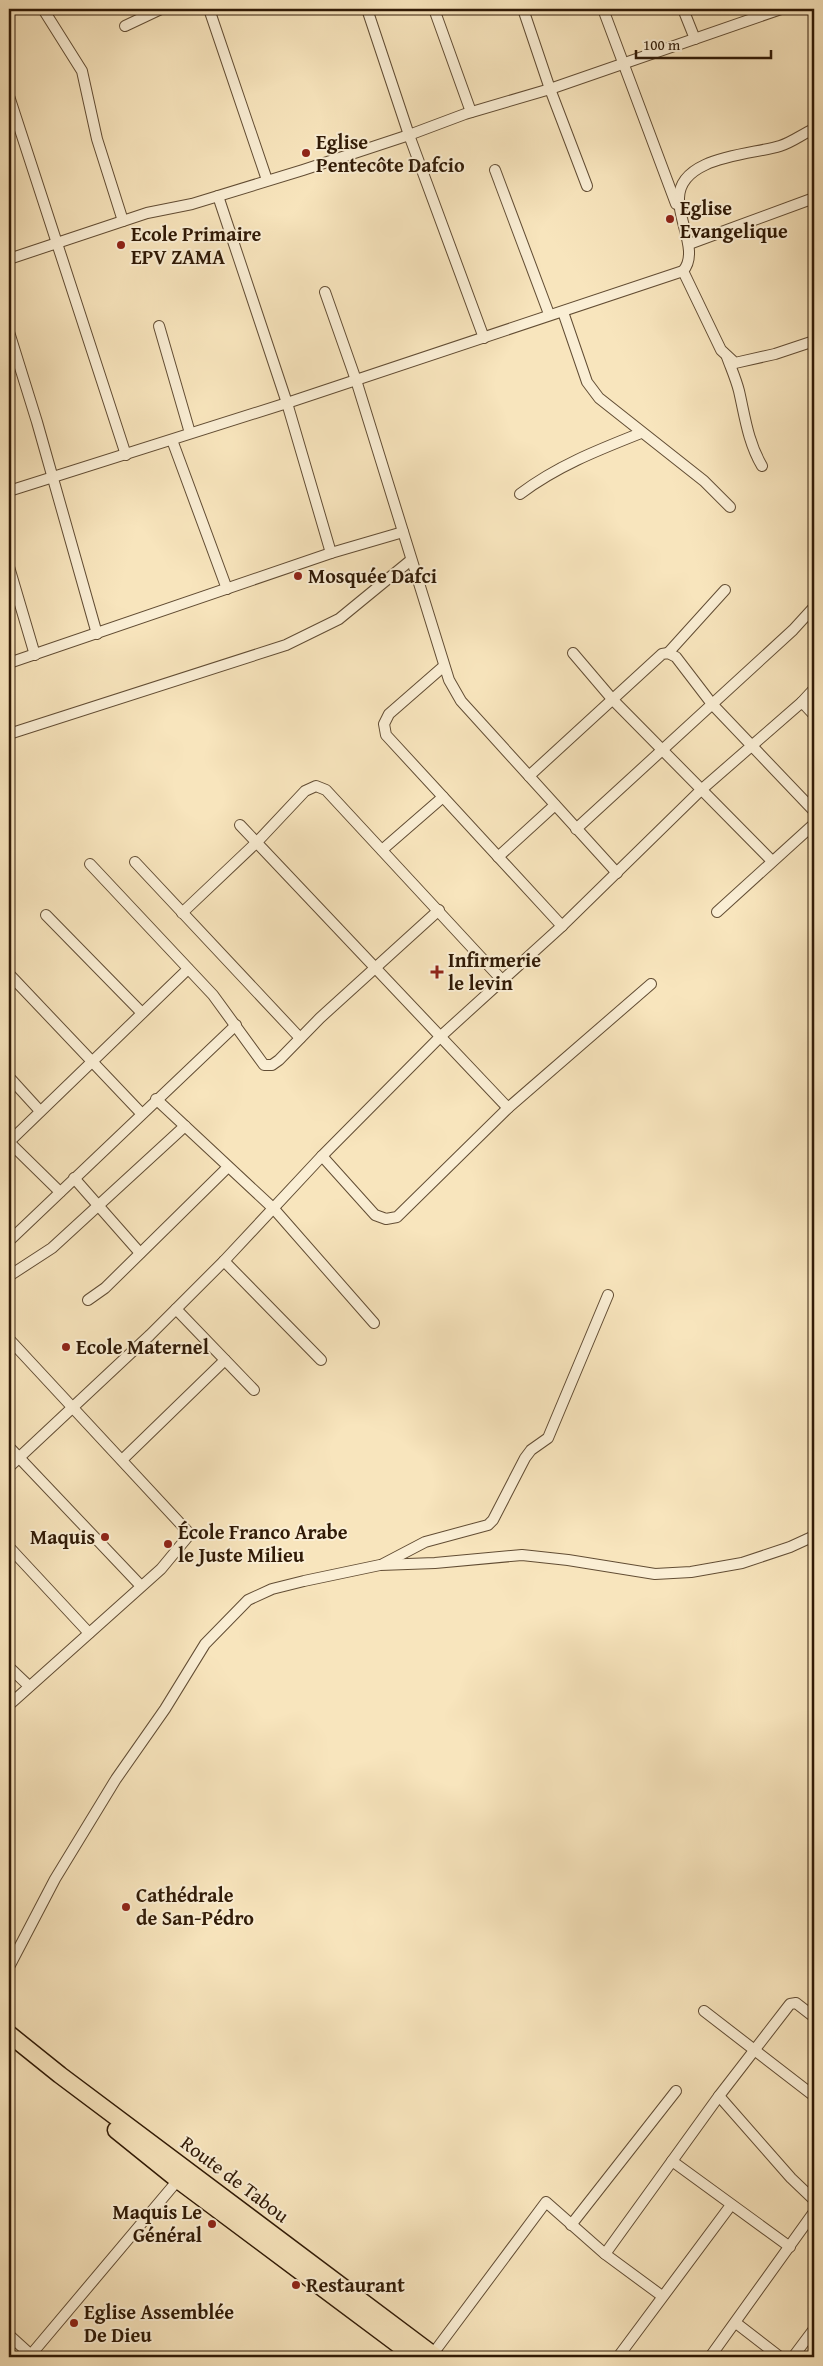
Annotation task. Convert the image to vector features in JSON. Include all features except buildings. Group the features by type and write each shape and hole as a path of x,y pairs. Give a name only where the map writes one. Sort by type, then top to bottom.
{"main road":[{"name":"Route de Tabou","path":"9,2034 60,2075 434,2356"},
{"name":"Route de Tabou","path":"9,2045 178,2180 408,2355"}],"street":[{"path":"43,9 82,71 99,147 124,221"},
{"path":"125,26 161,9"},
{"path":"209,9 267,180"},
{"path":"367,9 410,135 484,338"},
{"path":"434,9 471,112"},
{"path":"523,9 587,186"},
{"path":"9,491 287,403 484,338 549,314 563,312 683,271 688,265 690,255 689,244 679,212 603,9"},
{"path":"683,9 694,39"},
{"path":"9,259 124,221 218,196 410,135 471,112 550,88 781,9"},
{"path":"9,96 126,455"},
{"path":"679,212 679,187 692,173 704,165 780,146 814,129"},
{"path":"495,170 549,314"},
{"path":"218,196 287,403 331,553"},
{"path":"689,244 814,198"},
{"path":"683,271 721,350 735,362 775,354 814,341"},
{"path":"325,292 356,380 449,680 461,701 617,873"},
{"path":"563,312 587,382 599,398 640,434 704,481 730,508"},
{"path":"159,326 190,433"},
{"path":"9,332 97,634"},
{"path":"727,356 738,390 744,420 754,451 762,466"},
{"path":"520,494 544,476 586,454 640,434"},
{"path":"172,440 227,589"},
{"path":"9,663 331,553 403,532"},
{"path":"9,734 209,672 286,645 339,619 411,560"},
{"path":"9,567 35,654"},
{"path":"668,653 725,590"},
{"path":"576,829 793,630 814,607"},
{"path":"573,653 613,700 772,861"},
{"path":"529,776 662,654 668,653 676,657 712,704 814,811"},
{"path":"444,666 389,714 384,724 386,735 562,926"},
{"path":"9,1467 73,1408 224,1261 322,1156 440,1036 562,926 701,790 802,702 814,689"},
{"path":"802,702 814,715"},
{"path":"182,913 257,842 305,791 316,786 326,790 502,980"},
{"path":"382,850 443,797"},
{"path":"498,856 555,805"},
{"path":"717,912 814,824"},
{"path":"240,825 508,1108"},
{"path":"135,862 300,1038"},
{"path":"90,864 212,995 264,1065 272,1065 374,968 439,910"},
{"path":"46,915 142,1013"},
{"path":"60,1192 9,1142 90,1062 188,970"},
{"path":"9,974 90,1062 141,1113"},
{"path":"322,1156 375,1216 397,1217 508,1108 651,984"},
{"path":"9,1241 141,1113 236,1025"},
{"path":"9,1077 40,1111"},
{"path":"156,1099 274,1209 374,1324"},
{"path":"9,1276 52,1248 185,1126"},
{"path":"88,1300 99,1293 228,1167"},
{"path":"74,1178 140,1253"},
{"path":"224,1261 321,1360"},
{"path":"380,1565 425,1542 488,1525 493,1520 525,1458 531,1450 548,1438 608,1295"},
{"path":"176,1309 254,1390"},
{"path":"9,1339 190,1534 161,1569 9,1705"},
{"path":"122,1460 225,1360"},
{"path":"9,1447 141,1586"},
{"path":"9,1967 56,1880 116,1779 165,1709 205,1644 230,1616 248,1600 272,1589 380,1565 435,1563 522,1555 568,1560 655,1574 691,1572 742,1563 790,1547 814,1536"},
{"path":"9,1547 90,1633"},
{"path":"9,1667 29,1686"},
{"path":"605,2254 719,2096 790,2004 796,2004 814,2017"},
{"path":"704,2011 814,2096"},
{"path":"571,2225 676,2091"},
{"path":"719,2096 791,2178 814,2200"},
{"path":"672,2161 790,2247"},
{"path":"9,2336 30,2356 178,2180"},
{"path":"434,2356 546,2202 605,2254 662,2296"},
{"path":"618,2357 731,2205"},
{"path":"710,2357 814,2214"},
{"path":"736,2323 780,2357"},
{"path":"793,2357 814,2329"}],"place":[{"name":"Eglise Pentecôte Dafcio","path":"306,153"},
{"name":"Eglise Evangelique","path":"670,219"},
{"name":"Ecole Primaire EPV ZAMA","path":"121,245"},
{"name":"Mosquée Dafci","path":"298,576"},
{"name":"Infirmerie le levin","path":"437,972"},
{"name":"Ecole Maternel","path":"66,1347"},
{"name":"Maquis","path":"105,1537"},
{"name":"École Franco Arabe le Juste Milieu","path":"168,1544"},
{"name":"Cathédrale de San-Pédro","path":"126,1907"},
{"name":"Maquis Le Général","path":"212,2224"},
{"name":"Restaurant","path":"296,2285"},
{"name":"Eglise Assemblée De Dieu","path":"74,2323"}]}
